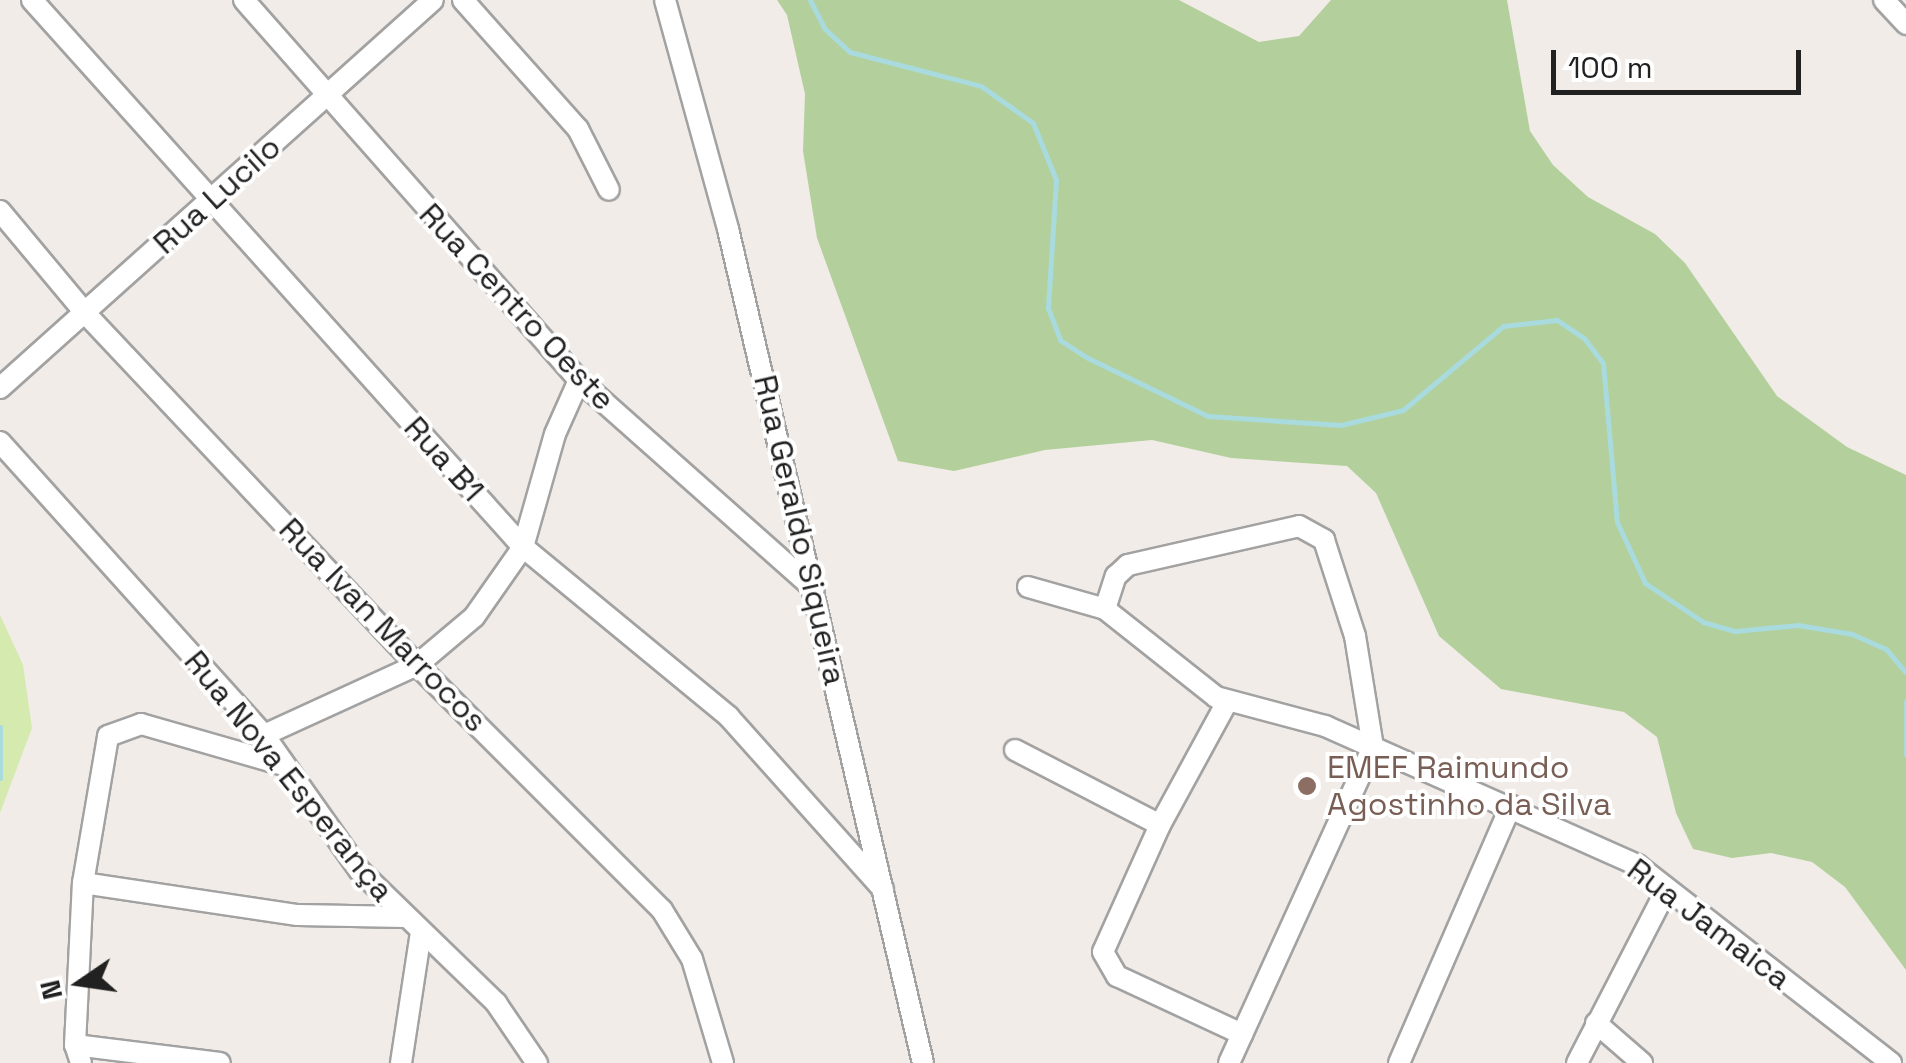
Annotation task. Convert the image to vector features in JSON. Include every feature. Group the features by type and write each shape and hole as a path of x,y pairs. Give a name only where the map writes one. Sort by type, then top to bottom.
{"street":[{"name":"Rua B1","path":"32,0 523,547 729,716 883,889"},
{"name":"Rua Centro Oeste","path":"244,0 326,100 579,380 814,590"},
{"name":"Rua Lucilo","path":"0,388 210,198 326,100 433,0"},
{"path":"464,0 578,129 609,190"},
{"name":"Rua Geraldo Siqueira","path":"664,0 728,229 924,1063"},
{"path":"1884,0 1906,24"},
{"name":"Rua Ivan Marrocos","path":"0,211 86,314 417,665 674,926 704,991 723,1063"},
{"path":"264,735 417,665 474,617 523,547 556,434 579,380"},
{"name":"Rua Nova Esperança","path":"0,442 264,735 360,871 496,1003 536,1063"},
{"path":"1105,608 1116,576 1128,565 1282,529 1315,530 1328,550 1355,636 1373,747 1229,1063"},
{"name":"Rua Jamaica","path":"1028,588 1105,608 1227,702 1292,715 1373,747 1637,864 1892,1063"},
{"path":"1227,702 1160,825 1105,945 1106,963 1117,976 1242,1034"},
{"path":"220,1063 78,1054 83,883 102,752 122,726 141,724 284,765"},
{"path":"1015,750 1160,825"},
{"path":"1399,1063 1511,805"},
{"path":"83,883 298,914 404,917"},
{"path":"1577,1063 1667,889"},
{"path":"401,1063 421,933"},
{"path":"1596,1023 1642,1063"}],"green space":[{"path":"777,0 1179,0 1259,42 1299,36 1331,0 1507,0 1530,131 1553,165 1588,197 1655,234 1685,263 1777,396 1847,447 1906,475 1906,970 1845,887 1812,862 1771,853 1732,858 1693,849 1676,813 1657,737 1624,712 1501,689 1439,636 1376,493 1347,466 1231,458 1152,440 1045,450 954,471 898,461 817,238 803,151 805,94 787,15"},
{"path":"0,615 23,665 32,728 0,813"}],"waterway":[{"path":"810,0 825,29 850,52 981,86 1033,123 1056,180 1048,308 1060,340 1088,358 1208,416 1341,425 1403,410 1503,326 1557,320 1584,338 1603,363 1617,522 1645,583 1703,622 1735,631 1798,625 1852,634 1886,649 1906,673"},
{"path":"1906,701 1906,755"},
{"path":"0,727 0,778"}],"place":[{"name":"EMEF Raimundo Agostinho da Silva","path":"1307,786"}]}
